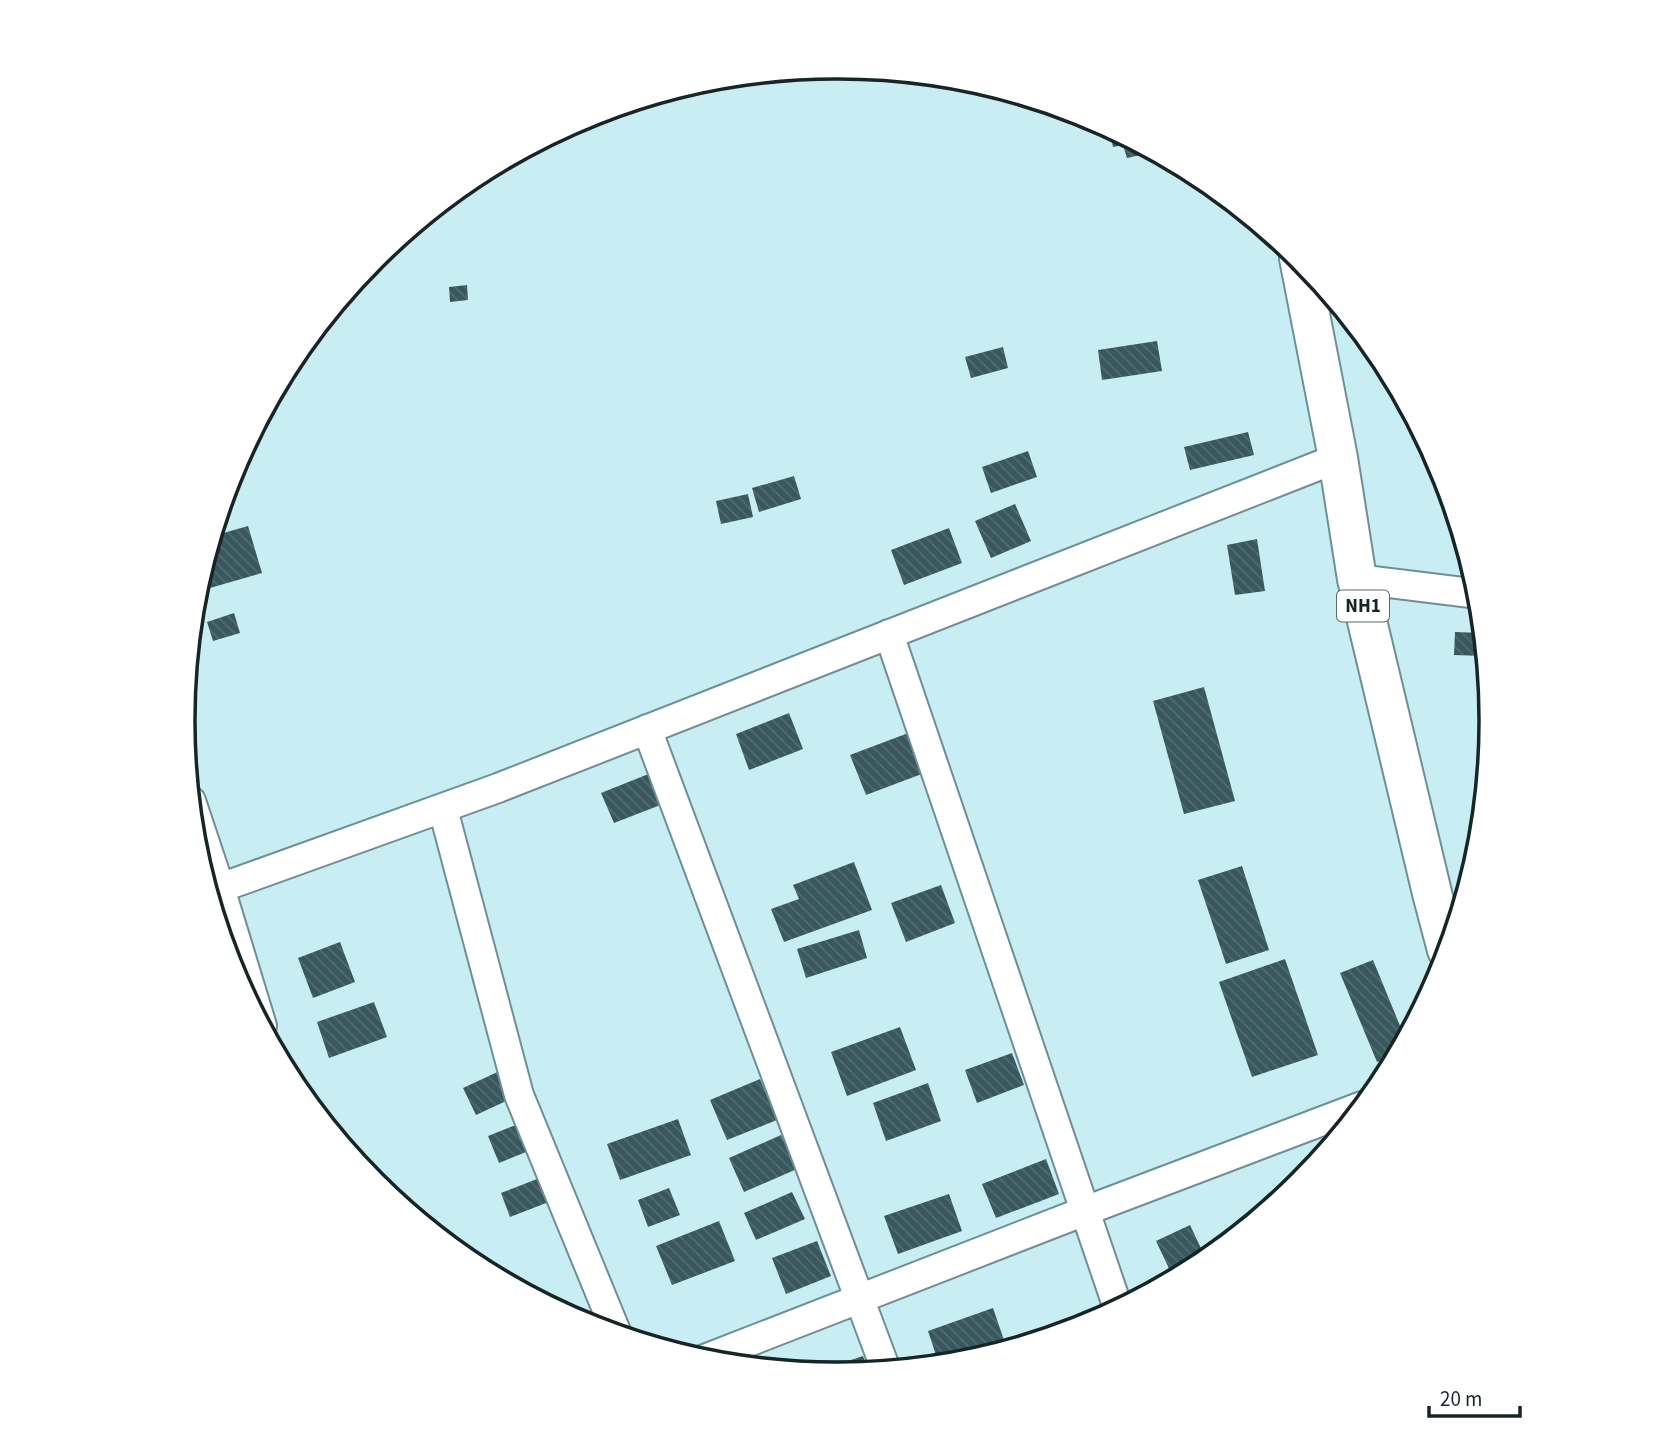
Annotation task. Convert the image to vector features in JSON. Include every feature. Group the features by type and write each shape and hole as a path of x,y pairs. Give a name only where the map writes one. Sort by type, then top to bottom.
{"highway":[{"name":"NH1","path":"1303,280 1338,458 1357,579 1443,933"}],"street":[{"path":"218,889 443,809 1338,458"},
{"path":"1357,579 1465,592"},
{"path":"889,634 1115,1299"},
{"path":"648,729 883,1361"},
{"path":"443,809 519,1095 612,1321"},
{"path":"723,1352 1345,1113"}],"building":[{"path":"1123,146 1140,155 1127,158"},
{"path":"467,285 468,300 450,302 449,287"},
{"path":"1157,341 1162,371 1102,380 1098,350"},
{"path":"1003,347 1008,368 971,378 965,357"},
{"path":"1248,432 1254,455 1190,470 1184,447"},
{"path":"1028,451 1037,477 991,493 982,467"},
{"path":"794,476 801,499 759,512 752,488"},
{"path":"748,494 753,517 721,524 716,501"},
{"path":"1015,504 1031,541 991,558 975,521"},
{"path":"248,526 262,573 210,588 217,554 223,533"},
{"path":"949,528 962,563 904,585 891,550"},
{"path":"1257,539 1265,591 1235,595 1227,545"},
{"path":"234,613 240,633 213,641 207,622"},
{"path":"1455,632 1472,633 1475,656 1454,655"},
{"path":"1204,687 1235,801 1184,814 1153,701"},
{"path":"789,713 803,749 749,770 736,734"},
{"path":"911,732 927,772 866,795 850,755"},
{"path":"651,773 663,804 614,823 601,793"},
{"path":"854,862 872,910 784,942 771,909 799,899 793,885"},
{"path":"1242,866 1269,950 1226,964 1198,880"},
{"path":"941,885 955,923 906,942 891,903"},
{"path":"859,930 867,958 806,978 797,949"},
{"path":"340,942 355,982 313,998 298,958"},
{"path":"1285,959 1318,1055 1252,1077 1219,982"},
{"path":"1373,960 1401,1027 1381,1060 1377,1062 1340,973"},
{"path":"374,1002 387,1037 329,1058 317,1022"},
{"path":"900,1027 916,1070 847,1096 831,1052"},
{"path":"1012,1053 1024,1085 977,1103 965,1070"},
{"path":"506,1068 519,1095 476,1115 463,1088"},
{"path":"760,1079 777,1120 727,1140 710,1100"},
{"path":"928,1083 941,1121 886,1141 873,1103"},
{"path":"678,1119 691,1155 620,1180 607,1144"},
{"path":"521,1123 531,1150 499,1163 488,1136"},
{"path":"781,1135 797,1169 744,1192 729,1158"},
{"path":"1046,1159 1059,1194 996,1218 982,1184"},
{"path":"545,1176 554,1200 510,1217 501,1193"},
{"path":"669,1188 680,1215 648,1227 638,1200"},
{"path":"792,1192 805,1219 756,1240 744,1213"},
{"path":"949,1194 962,1231 898,1254 884,1216"},
{"path":"719,1221 735,1261 672,1285 656,1246"},
{"path":"1190,1225 1201,1249 1169,1269 1156,1241"},
{"path":"817,1241 831,1276 786,1294 772,1258"},
{"path":"993,1308 1004,1340 936,1354 928,1331"},
{"path":"863,1356 865,1361 846,1362"}]}
